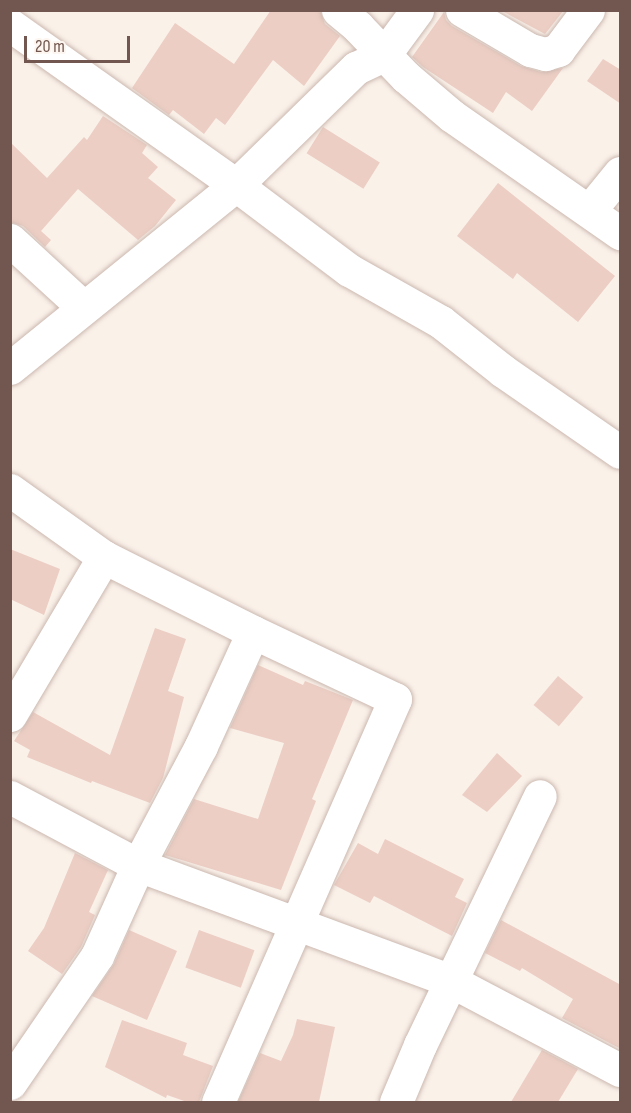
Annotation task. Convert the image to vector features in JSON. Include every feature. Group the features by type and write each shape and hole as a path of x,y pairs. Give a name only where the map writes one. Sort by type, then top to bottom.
{"street":[{"path":"339,10 384,55 452,116 621,233"},
{"path":"10,369 236,185 356,68 384,55 417,10"},
{"path":"462,10 530,50 545,54 558,50 588,10"},
{"path":"10,25 236,185 349,270 441,322 503,371 621,452"},
{"path":"589,211 621,173"},
{"path":"10,240 84,308"},
{"path":"10,490 104,557 253,632 395,699 218,1102"},
{"path":"10,715 104,557"},
{"path":"10,1083 97,956 138,865 201,746 253,632"},
{"path":"396,1102 540,796"},
{"path":"10,797 138,865 451,981 621,1070"}],"building":[{"path":"271,10 320,10 325,24 340,36 304,86 273,60 225,125 216,118 204,134 173,110 169,115 132,88 175,23 234,64"},
{"path":"500,10 564,10 545,34"},
{"path":"444,12 446,20 452,26 521,66 541,72 563,68 532,111 506,92 493,113 423,67 412,57"},
{"path":"603,59 621,70 621,104 587,81"},
{"path":"103,116 147,145 142,153 158,167 148,178 176,200 155,226 138,240 78,189 41,231 51,240 45,247 23,226 10,222 10,142 47,178 84,137 87,140"},
{"path":"323,127 380,163 363,189 307,153"},
{"path":"498,183 615,276 578,322 517,273 513,279 457,236"},
{"path":"10,549 60,569 44,615 10,599"},
{"path":"155,628 186,639 168,691 184,697 163,778 150,803 92,781 91,783 27,757 30,750 14,741 33,712 110,755"},
{"path":"258,665 303,685 305,681 353,700 312,799 316,801 281,890 165,855 194,799 258,819 284,743 230,728"},
{"path":"558,676 583,697 559,726 534,705"},
{"path":"497,753 522,776 487,812 462,795"},
{"path":"385,839 464,879 455,897 467,903 452,936 374,896 370,903 334,885 358,843 378,854"},
{"path":"75,853 108,870 89,912 95,915 81,947 62,974 28,951 44,928"},
{"path":"501,920 621,985 621,1049 562,1018 573,999 522,968 520,971 485,953"},
{"path":"129,930 177,951 147,1020 92,996 114,964"},
{"path":"199,930 254,950 241,988 185,968"},
{"path":"297,1019 335,1027 319,1102 238,1102 260,1053 281,1061 293,1035"},
{"path":"122,1020 187,1043 183,1055 213,1066 199,1102 187,1102 167,1095 166,1098 105,1067"},
{"path":"542,1050 578,1069 558,1102 511,1102"}]}
